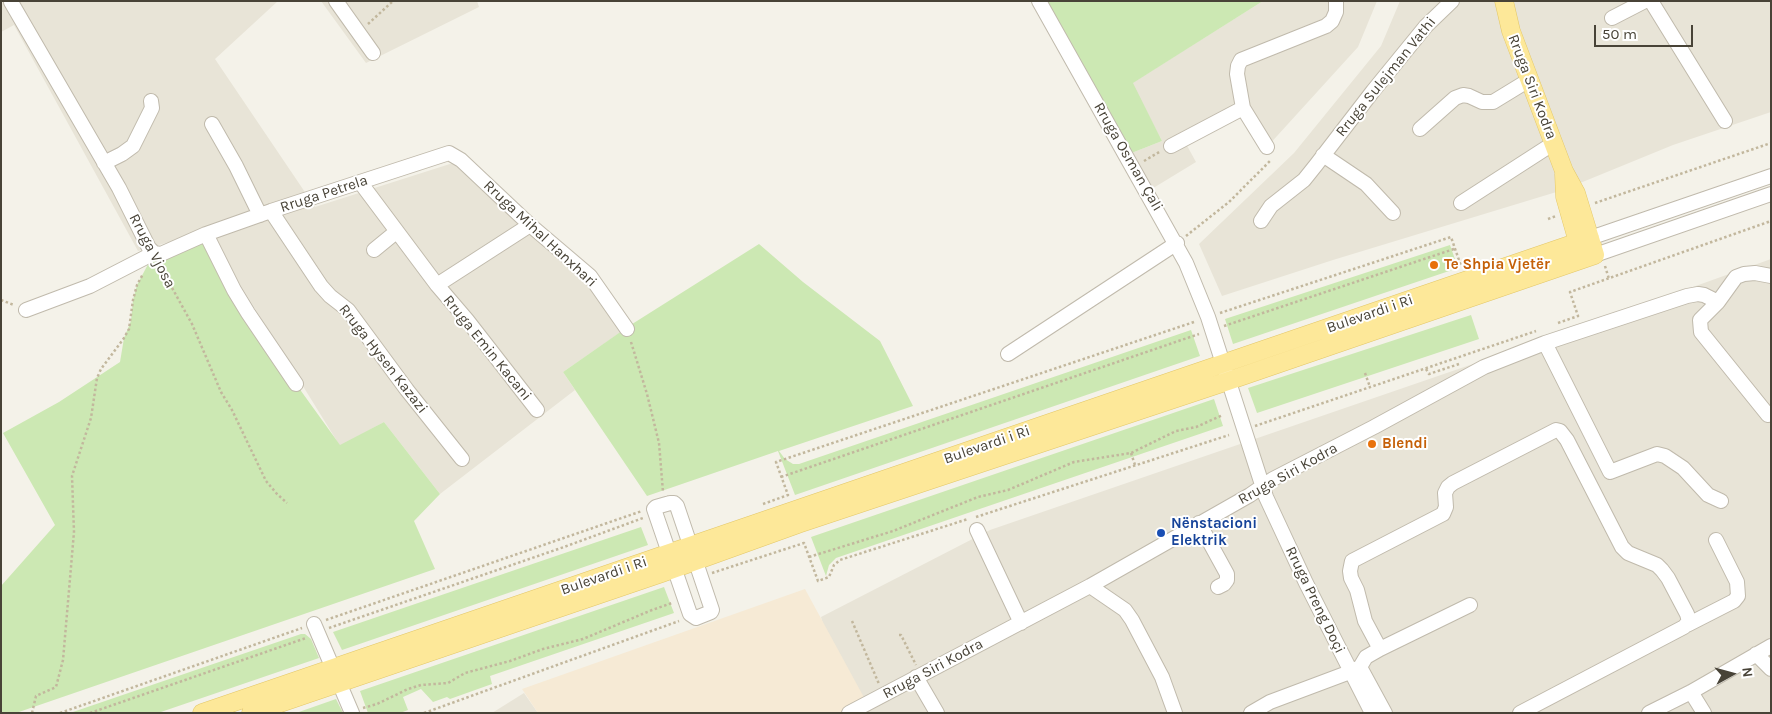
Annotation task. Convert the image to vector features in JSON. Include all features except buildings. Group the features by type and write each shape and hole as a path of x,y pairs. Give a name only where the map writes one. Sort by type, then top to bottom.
{"main road":[{"name":"Rruga Siri Kodra","path":"1504,1 1511,31 1529,80 1564,171 1576,193 1586,248"},
{"name":"Bulevardi i Ri","path":"202,713 336,676 1586,248"},
{"name":"Bulevardi i Ri","path":"251,713 336,676"}],"street":[{"path":"1,8 11,1"},
{"name":"Rruga Vjosa","path":"11,1 119,188 149,248 154,253"},
{"path":"336,1 373,53"},
{"name":"Rruga Osman Çali","path":"1039,1 1177,243 1213,316 1225,373"},
{"path":"1267,147 1244,108 1237,74 1238,66 1241,60 1326,26 1332,21 1336,12 1336,1"},
{"name":"Rruga Sulejman Vathi","path":"1261,221 1271,206 1304,180 1426,26 1452,1"},
{"path":"1612,18 1645,1"},
{"path":"1651,1 1725,121"},
{"path":"1420,129 1455,98 1463,95 1482,102 1493,102 1529,80"},
{"path":"104,163 133,146 152,108 152,101"},
{"path":"1171,146 1244,108"},
{"name":"Rruga Hysen Kazazi","path":"212,124 266,213 321,286 348,310 462,459"},
{"path":"1462,203 1554,143"},
{"name":"Rruga Mihal Hanxhari","path":"442,155 449,153 461,160 530,225 590,276 627,329"},
{"path":"1323,154 1366,184 1393,212"},
{"name":"Rruga Petrela","path":"26,310 90,286 154,253 161,254 206,234 442,155"},
{"name":"Bulevardi i Ri","path":"1586,248 1771,176"},
{"name":"Rruga Emin Kacani","path":"360,182 437,285 491,350 537,410"},
{"name":"Bulevardi i Ri","path":"1586,248 1771,194"},
{"name":"Rruga Emin Kacani","path":"437,285 530,225"},
{"path":"374,250 396,232"},
{"path":"206,234 234,290 296,384"},
{"path":"1008,354 1177,243"},
{"path":"1768,415 1701,332 1699,326 1700,320 1718,302 1736,276 1755,273 1771,276"},
{"name":"Rruga Siri Kodra","path":"849,713 1090,586 1250,495 1273,479 1484,367 1545,343 1687,296 1704,295 1718,302"},
{"path":"1545,343 1610,472 1657,454 1665,456 1683,468 1708,495 1721,501"},
{"name":"Rruga Preng Doçi","path":"1225,373 1261,486 1288,548 1355,670 1372,713"},
{"path":"1380,650 1365,621 1357,590 1351,578 1352,561 1443,514 1446,507 1445,493 1453,483 1556,430 1560,431 1567,440 1622,547 1637,558 1657,566 1668,578 1687,614 1689,621 1687,624"},
{"path":"674,503 677,506 693,554 712,610 696,618 690,614 672,561 658,508 674,503"},
{"path":"1199,523 1227,574 1227,580 1218,587"},
{"path":"977,530 1021,623"},
{"path":"1520,713 1734,601 1738,596 1738,582 1716,540"},
{"path":"1090,586 1125,610 1132,620 1162,677 1175,713"},
{"path":"1250,713 1270,702 1355,670 1366,656 1470,605"},
{"path":"312,630 356,711"},
{"path":"1649,713 1691,692 1771,646"},
{"path":"1756,654 1771,669"},
{"path":"1355,670 1385,713"},
{"path":"919,676 937,713"},
{"path":"1691,692 1704,713"}],"path":[{"path":"358,33 393,1"},
{"path":"1587,206 1771,143"},
{"path":"1133,166 1171,146"},
{"path":"1177,243 1229,202 1274,158 1267,147"},
{"path":"1551,326 1578,316 1570,292 1771,221"},
{"path":"1213,316 1451,237 1454,248 1226,325"},
{"path":"32,713 36,696 56,687 63,660 74,532 72,476 91,418 97,378 100,369 124,338 131,321 132,300 137,285 154,253"},
{"name":"Rruga Vjosa","path":"154,253 192,324 221,392 232,410 266,481 287,503"},
{"path":"760,504 788,495 776,462 1194,322"},
{"path":"627,329 647,394 659,443 658,508"},
{"path":"1253,427 1542,329"},
{"path":"782,477 1193,336"},
{"path":"1452,359 1458,372"},
{"path":"1365,373 1370,387"},
{"path":"809,557 893,531 978,497 1008,490 1074,462 1131,453 1176,431 1196,427 1223,415"},
{"path":"712,573 804,543 818,581 829,577 834,564 840,560 1229,435"},
{"path":"1131,453 1135,466"},
{"path":"331,627 564,547 658,508"},
{"path":"90,713 312,630 658,508"},
{"path":"356,711 377,704 408,689 421,685 448,683 465,673 510,661 542,649 583,639 672,603"},
{"path":"424,713 693,617"},
{"path":"852,621 883,695"},
{"path":"60,713 312,630"},
{"path":"899,635 901,635 919,676"}],"shaded area":[{"path":"1,1 278,1 215,59 315,207 453,163 589,280 624,330 563,372 575,390 440,494 384,422 340,446 207,231 138,251 14,25 1,32"},
{"path":"321,1 477,1 479,7 366,63"},
{"path":"1263,1 1377,1 1358,47 1267,147 1241,114 1185,142 1196,162 1150,190 1129,154 1162,141 1132,83"},
{"path":"1400,1 1771,1 1771,112 1673,145 1563,190 1222,296 1199,244 1294,153 1381,46"},
{"path":"1771,259 1771,713 849,713 821,617 990,530 1598,321"},
{"path":"805,589 867,703 849,713 538,713 522,689"},
{"path":"524,693 538,713 492,713"}],"green space":[{"path":"1040,1 1263,1 1133,83 1162,141 1129,154"},
{"path":"206,234 296,384 340,445 384,422 440,494 414,521 435,569 16,713 1,713 1,586 55,525 3,433 59,402 120,362 124,338 131,321 137,285 154,253"},
{"path":"759,244 803,282 880,341 913,406 779,451 785,459 793,464 799,464 1191,330 1200,356 795,495 778,451 647,496 563,372 629,326"},
{"path":"1450,245 1458,268 1233,344 1225,319"},
{"path":"1471,315 1479,339 1257,413 1248,388"},
{"path":"1214,399 1223,426 836,558 829,565 826,576 811,537"},
{"path":"641,527 648,545 342,650 333,632"},
{"path":"664,587 674,613 490,676 492,684 450,699 447,697 433,702 421,689 403,697 408,710 400,713 368,713 360,691"},
{"path":"305,634 311,639 319,658 158,713 70,713"},
{"path":"336,699 343,713 296,713"}],"place":[{"name":"Te Shpia Vjetër","path":"1434,265"},
{"name":"Blendi","path":"1372,444"},
{"name":"Nënstacioni Elektrik","path":"1161,533"}]}
